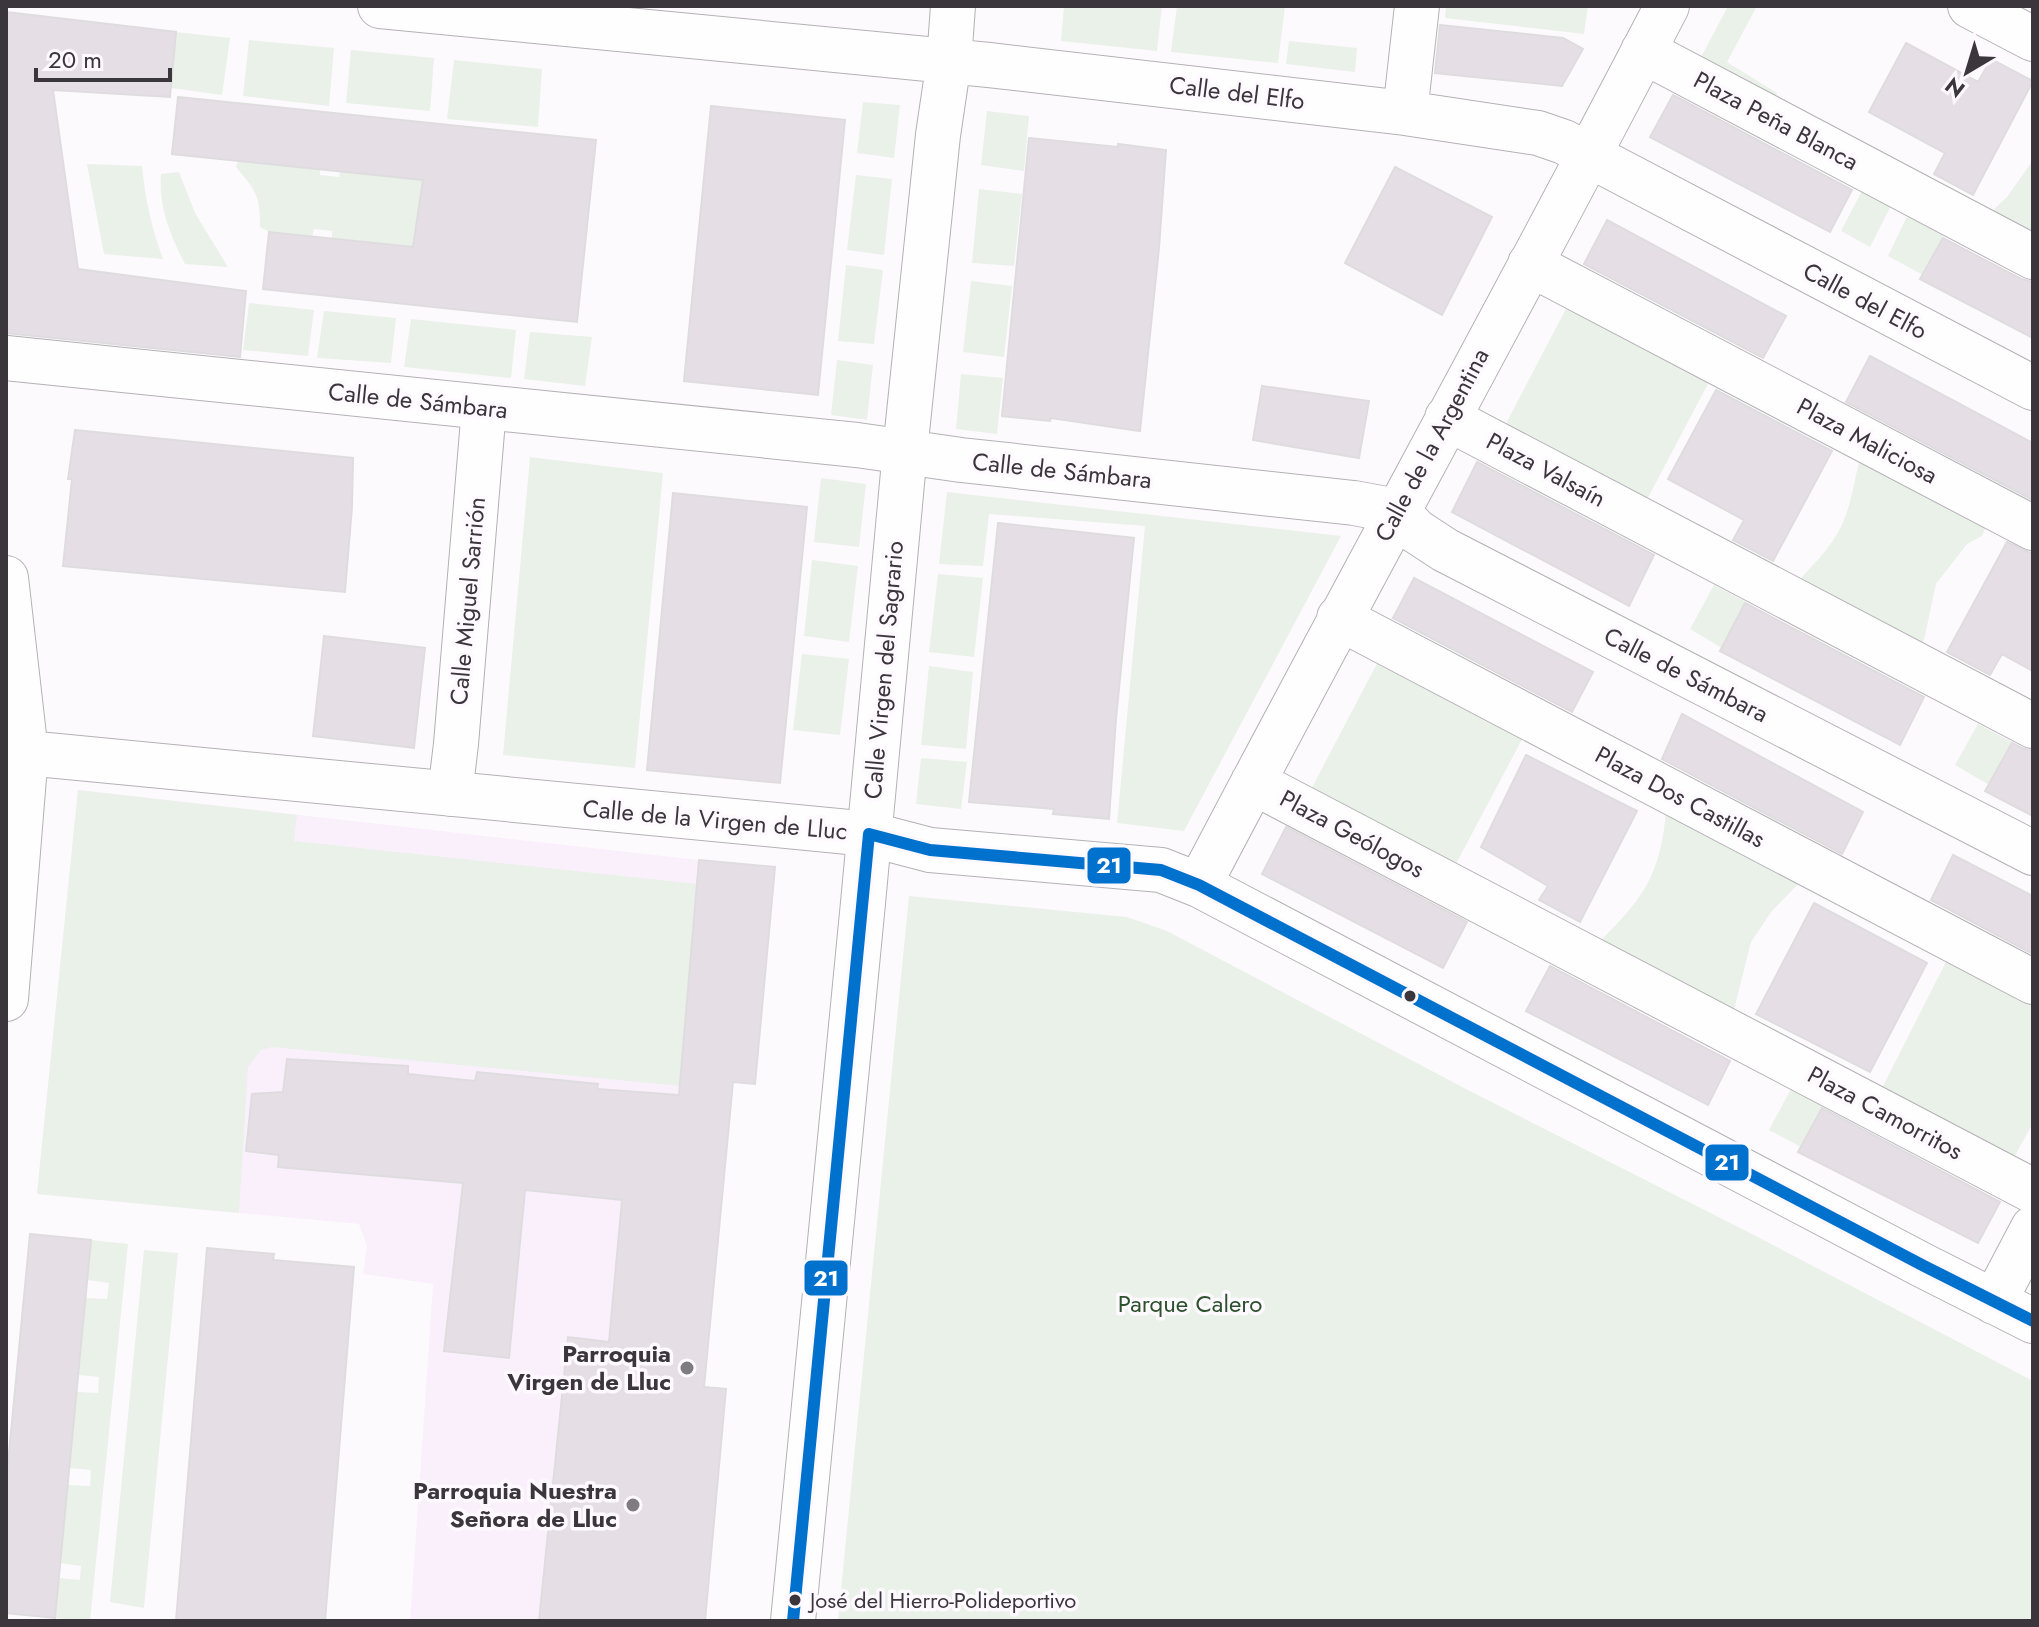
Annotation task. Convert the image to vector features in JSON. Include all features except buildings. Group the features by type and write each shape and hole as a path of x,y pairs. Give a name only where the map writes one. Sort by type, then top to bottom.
{"street":[{"name":"Calle del Elfo","path":"380,6 949,61 1405,113 1538,133 1564,142 2033,388"},
{"name":"Calle Virgen del Sagrario","path":"793,1621 905,451 953,6"},
{"path":"1405,113 1417,6"},
{"name":"Calle de la Argentina","path":"1199,885 1667,6"},
{"name":"Plaza Peña Blanca","path":"1643,51 2033,257"},
{"name":"Plaza Maliciosa","path":"1530,264 2021,521"},
{"name":"Calle de Sámbara","path":"6,358 905,451 961,460 1354,503 1397,511 1416,531 1445,550 2033,853"},
{"name":"Calle Miguel Sarrión","path":"450,794 484,408"},
{"name":"Plaza Valsaín","path":"1447,418 2033,726"},
{"path":"6,578 16,752 6,999"},
{"name":"Plaza Dos Castillas","path":"1339,618 2033,982"},
{"name":"Calle de la Virgen de Lluc","path":"16,752 869,834 930,850 1161,870 1199,885 2033,1321"},
{"name":"Plaza Geólogos","path":"1253,782 1737,1035"},
{"name":"Plaza Camorritos","path":"1737,1035 2033,1191"},
{"path":"1994,1302 2033,1228"}],"shaded area":[{"path":"78,790 775,867 755,1084 733,1082 704,1386 726,1389 705,1621 410,1621 433,1284 363,1274 367,1246 359,1224 37,1194"}],"green space":[{"path":"1064,6 1162,6 1157,51 1061,41"},
{"path":"1177,6 1285,6 1278,63 1171,52"},
{"path":"1446,6 1588,6 1584,34 1445,18"},
{"path":"1728,6 1757,6 1727,62 1777,93 1773,104 1698,63"},
{"path":"176,32 230,38 222,95 171,88"},
{"path":"249,40 334,48 329,106 243,96"},
{"path":"1289,41 1357,48 1355,72 1286,64"},
{"path":"351,50 434,58 430,111 346,103"},
{"path":"454,60 542,69 538,127 447,119"},
{"path":"863,102 900,105 894,158 857,153"},
{"path":"987,111 1029,116 1024,171 981,165"},
{"path":"2033,160 2033,235 1991,212 2007,197"},
{"path":"238,161 320,170 320,175 339,177 340,172 423,180 422,187 589,198 583,265 332,238 332,231 314,229 312,237 269,232 260,227 258,200 236,167"},
{"path":"87,164 142,166 150,214 163,259 104,254"},
{"path":"179,172 195,213 228,267 185,264 167,221 161,186 161,174"},
{"path":"856,175 892,179 884,255 847,250"},
{"path":"1868,179 1897,194 1870,247 1841,231"},
{"path":"979,189 1022,194 1014,266 972,263"},
{"path":"1914,202 1951,221 1923,275 1888,256"},
{"path":"846,265 883,270 874,344 838,341"},
{"path":"971,281 1012,286 1004,357 963,352"},
{"path":"249,303 314,310 308,356 243,350"},
{"path":"1569,303 1710,380 1642,509 1500,435"},
{"path":"324,311 396,318 391,363 317,358"},
{"path":"411,319 516,330 511,378 404,367"},
{"path":"530,332 592,337 585,386 524,379"},
{"path":"837,360 873,365 867,420 831,415"},
{"path":"961,374 1003,378 997,434 956,429"},
{"path":"1861,455 1988,522 1982,536 1967,544 1936,584 1924,640 1919,647 1797,583 1826,551 1840,529"},
{"path":"530,457 663,473 635,768 503,755"},
{"path":"821,478 866,484 859,547 814,542"},
{"path":"947,492 1341,536 1184,831 1117,823 1145,526 989,514 983,566 939,564"},
{"path":"812,560 858,566 849,642 804,636"},
{"path":"938,574 983,578 974,657 929,652"},
{"path":"1714,585 1746,602 1722,648 1690,629"},
{"path":"802,654 849,659 840,735 793,730"},
{"path":"1382,654 1526,732 1450,875 1307,797"},
{"path":"929,666 973,672 966,749 921,745"},
{"path":"1978,724 2012,742 1989,785 1955,765"},
{"path":"921,758 967,762 961,809 916,804"},
{"path":"78,790 297,815 294,841 697,884 680,1086 272,1047 261,1050 248,1067 239,1213 37,1194"},
{"path":"1666,810 1804,878 1771,912 1751,942 1733,1014 1597,944 1638,899 1647,884 1660,852"},
{"name":"Parque Calero","path":"909,896 1127,917 1167,931 2033,1381 2033,1621 838,1621"},
{"path":"1952,950 2033,993 2033,1123 2012,1161 1880,1092"},
{"path":"1793,1085 1825,1103 1801,1147 1769,1130"},
{"path":"91,1240 128,1244 90,1621 55,1618 59,1578 80,1580 81,1566 60,1563 68,1485 90,1486 91,1470 69,1468 77,1392 98,1393 99,1377 79,1375 86,1298 107,1299 109,1283 87,1280"},
{"path":"144,1250 178,1253 144,1608 110,1602"}],"transit line":[{"name":"21","path":"793,1621 869,834 930,850 1161,870 1199,885 2033,1321"}],"place":[{"name":"Parroquia Virgen de Lluc","path":"687,1368"},
{"name":"Parroquia Nuestra Señora de Lluc","path":"633,1505"},
{"name":"José del Hierro-Polideportivo","path":"795,1600"}]}
